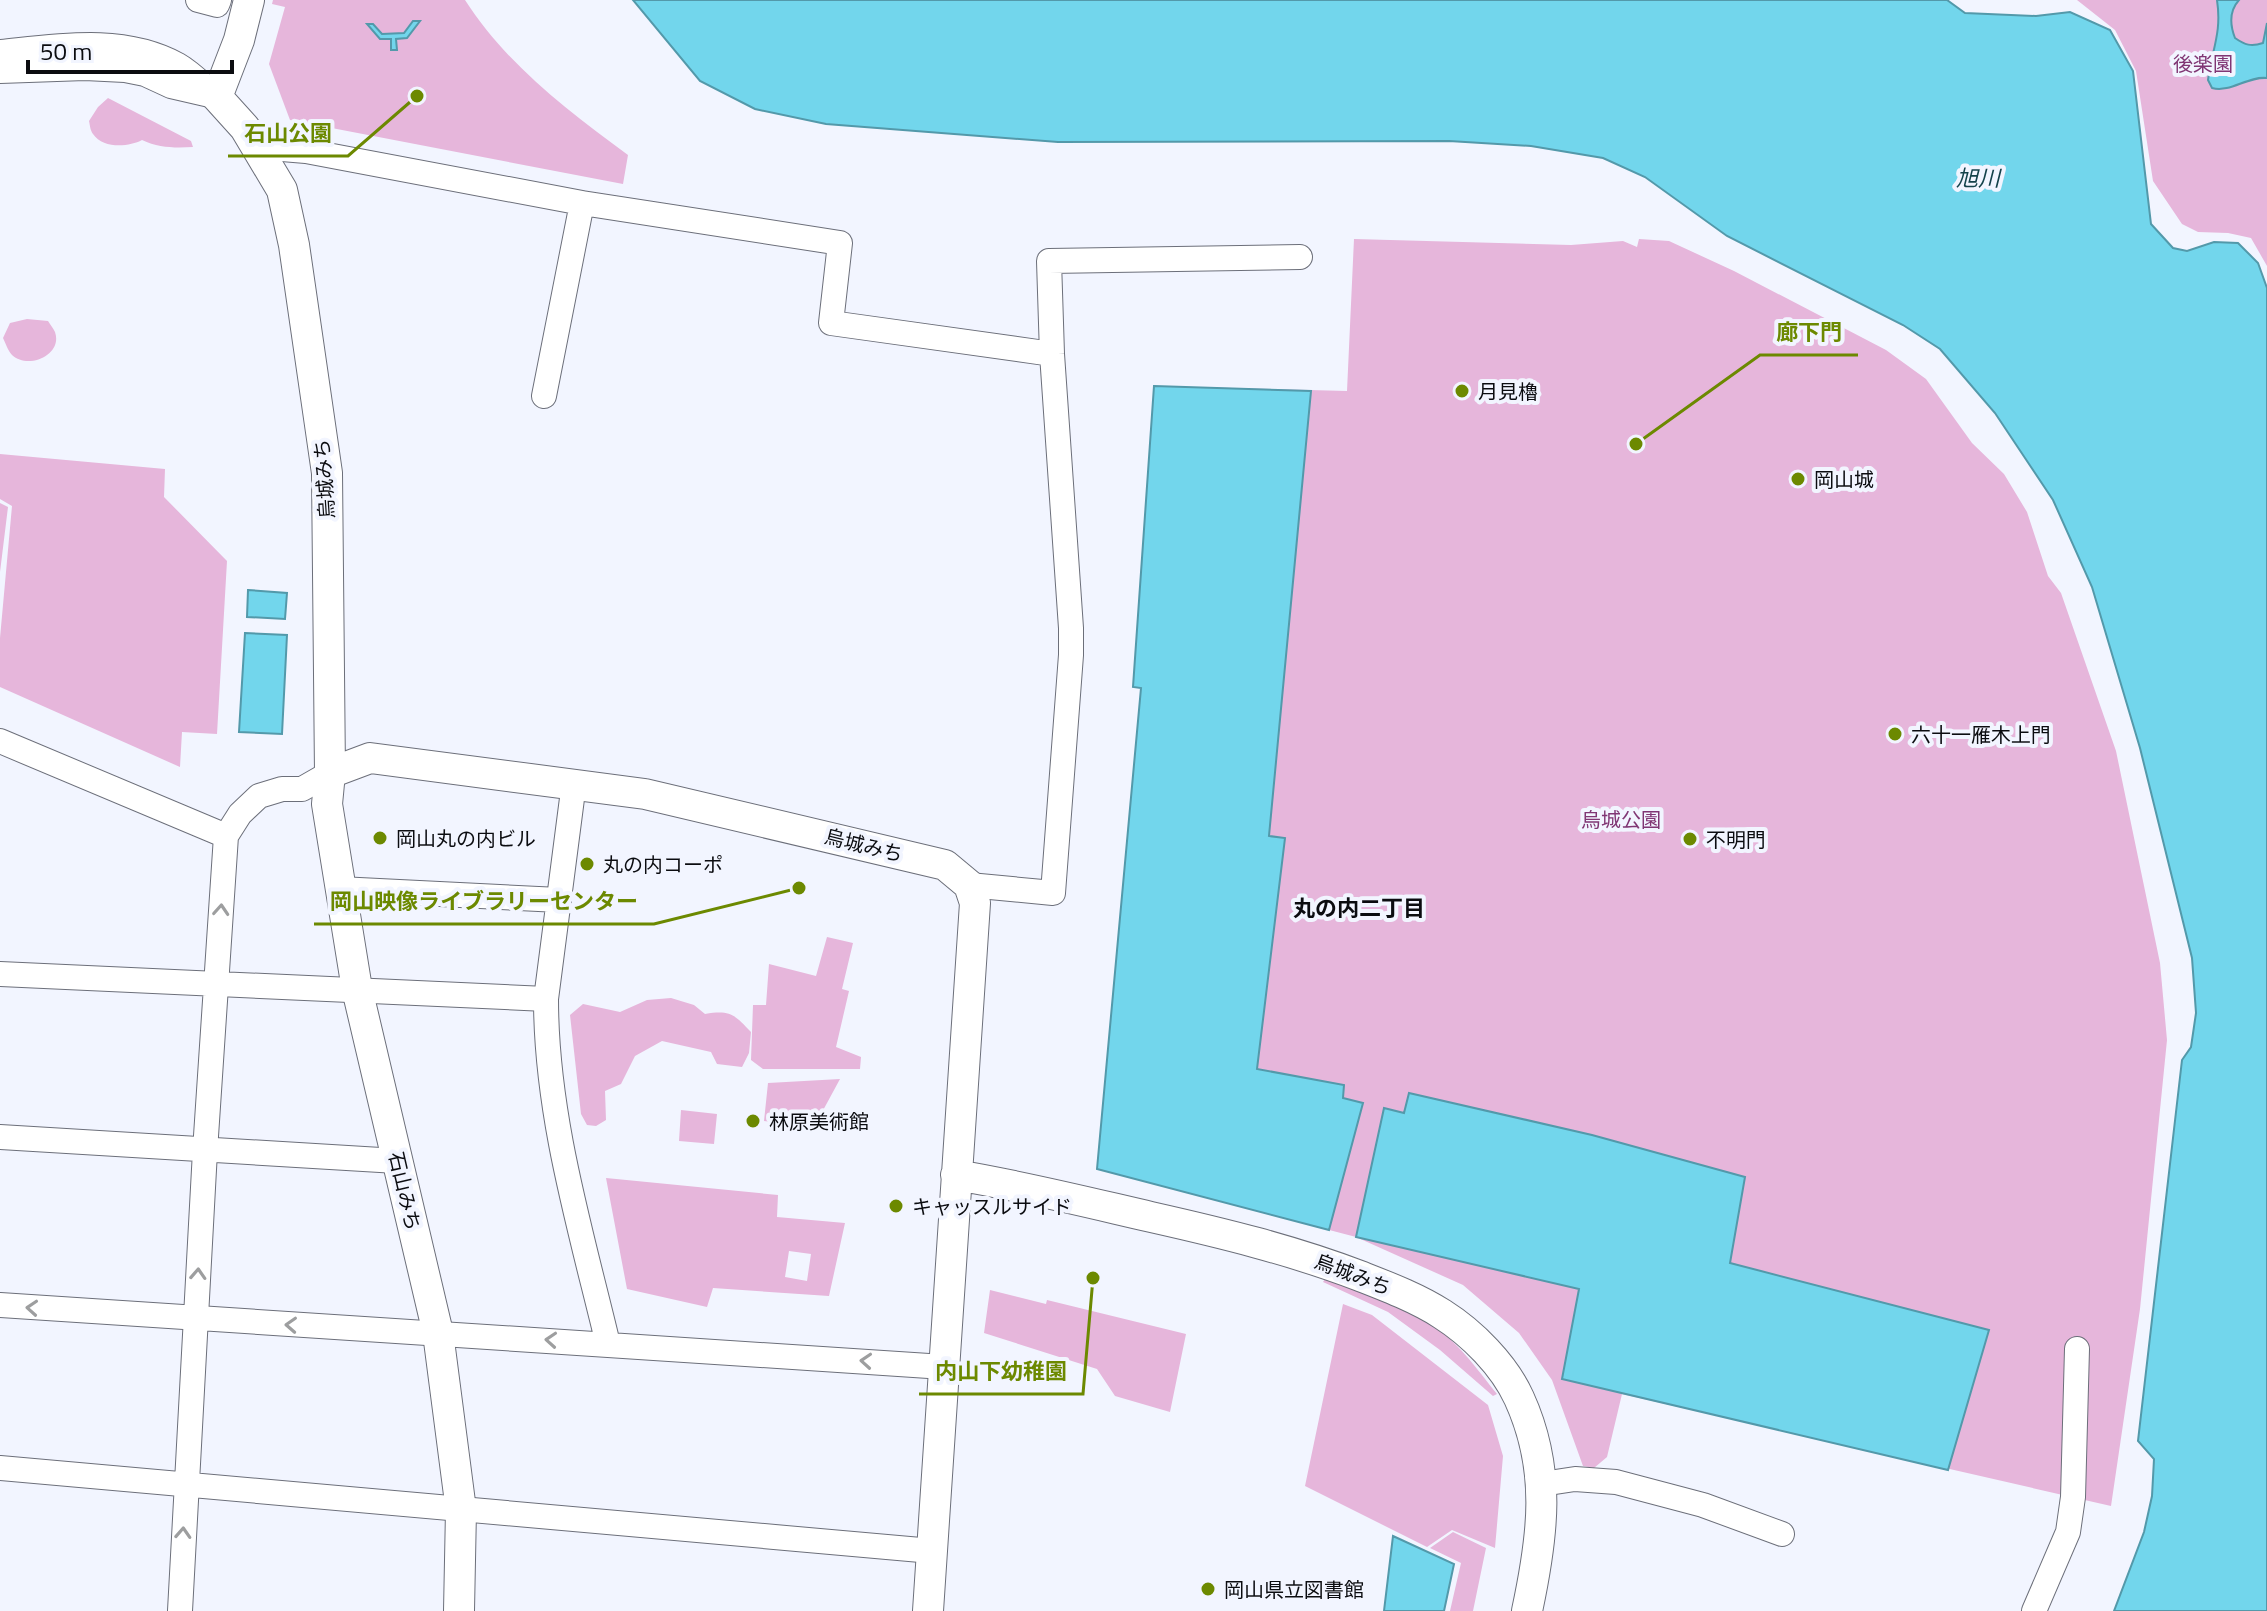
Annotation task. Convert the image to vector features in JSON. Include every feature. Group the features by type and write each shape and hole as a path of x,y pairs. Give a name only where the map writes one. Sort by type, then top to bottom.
{"street":[{"path":"198,0 217,5 219,0"},
{"path":"0,71 125,70 217,97 239,40 249,0"},
{"name":"烏城みち","path":"0,52 64,46 128,47 151,53 181,67 233,113 258,147 282,190 294,245 327,473 330,773 370,758 645,794 945,865 969,885"},
{"path":"258,147 306,151 582,203 840,243 831,323 1052,354"},
{"path":"544,396 582,203"},
{"path":"928,1611 975,903 969,885 1053,893 1071,628 1052,354 1049,261 1300,257"},
{"path":"0,741 226,836"},
{"path":"180,1611 226,836 240,814 259,796 282,789 302,789 330,773"},
{"name":"石山みち","path":"330,773 327,804 357,989 438,1333 461,1510 459,1611"},
{"path":"574,783 546,999 546,1032 560,1143 608,1344"},
{"path":"339,889 559,900"},
{"path":"0,974 546,999"},
{"path":"0,1137 397,1161"},
{"name":"烏城みち","path":"956,1175 1268,1245 1319,1260 1417,1299 1444,1315 1469,1335 1506,1377 1531,1430 1540,1462 1539,1556 1527,1611"},
{"path":"0,1305 944,1367"},
{"path":"2034,1611 2068,1532 2073,1497 2077,1349"},
{"path":"0,1468 932,1551"},
{"path":"1542,1484 1575,1479 1616,1482 1703,1505 1782,1534"}],"green space":[{"path":"273,0 465,0 499,45 539,85 628,155 623,184 290,120 269,64 285,7 272,4"},
{"name":"後楽園","path":"2077,0 2267,0 2267,266 2251,238 2198,232 2182,224 2153,181 2136,71 2115,30"},
{"path":"108,98 191,141 193,147 167,147 142,140 123,145 109,144 97,139 89,121"},
{"name":"烏城公園","path":"1354,239 1571,245 1623,241 1637,247 1639,239 1669,241 1886,350 1926,379 1972,443 2004,474 2027,512 2048,576 2061,593 2116,751 2160,963 2167,1040 2140,1309 2111,1506 1622,1394 1607,1457 1594,1468 1583,1466 1552,1380 1519,1333 1463,1285 1356,1237 1097,1169 1141,688 1133,687 1154,386 1347,391"},
{"path":"27,319 48,321 56,340 49,353 27,361 12,355 3,338 10,323"},
{"path":"0,454 165,469 164,497 227,561 217,734 182,732 180,767 0,687 0,638 12,506 0,499"},
{"path":"0,503 8,507 0,572"},
{"path":"827,937 853,943 842,989 849,991 836,1047 861,1057 860,1069 763,1069 751,1060 753,1005 766,1005 769,964 816,976"},
{"path":"671,998 694,1005 705,1014 720,1013 736,1017 751,1032 749,1053 742,1067 717,1064 711,1052 662,1041 635,1056 621,1084 605,1091 606,1120 596,1126 587,1125 581,1114 570,1015 583,1004 620,1012 647,1000"},
{"path":"840,1079 814,1127 764,1121 768,1083"},
{"path":"681,1110 717,1114 714,1144 679,1141"},
{"path":"606,1178 778,1195 777,1217 845,1223 829,1296 713,1288 707,1307 627,1289","holes":["789,1251 811,1254 807,1281 785,1277"]},
{"path":"1326,1277 1391,1303 1438,1329 1466,1355 1497,1394 1493,1396 1440,1350 1388,1312 1323,1282"},
{"path":"990,1290 1046,1304 1047,1300 1186,1334 1170,1412 1115,1396 1097,1369 984,1333"},
{"path":"1343,1304 1372,1315 1488,1405 1503,1456 1495,1548 1452,1530 1427,1547 1305,1486"},
{"path":"1453,1532 1486,1548 1473,1611 1450,1611 1461,1563 1430,1548"}],"water":[{"name":"旭川","path":"633,0 1947,0 1965,13 2036,16 2070,12 2110,30 2133,71 2151,224 2173,248 2187,251 2214,242 2238,243 2258,263 2267,288 2267,1611 2114,1611 2144,1532 2152,1496 2154,1459 2138,1441 2182,1060 2191,1047 2196,1013 2192,958 2140,748 2092,587 2053,500 1995,413 1940,349 1903,325 1727,236 1645,177 1603,158 1531,146 1449,141 1058,142 826,124 755,109 700,81"},
{"path":"2217,0 2239,0 2233,9 2231,23 2235,38 2242,42 2252,45 2263,43 2267,23 2267,78 2226,88 2212,88 2208,80 2217,32"},
{"path":"413,21 420,21 407,38 396,39 397,50 391,50 391,39 380,39 367,24 373,24 382,34 404,33"},
{"path":"1154,386 1311,391 1269,836 1285,838 1257,1069 1344,1085 1343,1098 1363,1103 1329,1230 1097,1169 1141,688 1133,687"},
{"path":"248,590 287,593 285,619 247,617"},
{"path":"245,633 287,635 282,734 239,732"},
{"path":"1409,1093 1592,1135 1745,1177 1730,1263 1989,1330 1948,1470 1562,1379 1579,1289 1356,1237 1384,1108 1404,1113"},
{"path":"1393,1536 1454,1564 1444,1611 1384,1611"}],"place":[{"name":"石山公園","path":"417,96"},
{"name":"月見櫓","path":"1462,391"},
{"name":"廊下門","path":"1636,444"},
{"name":"岡山城","path":"1798,479"},
{"name":"六十一雁木上門","path":"1895,734"},
{"name":"岡山丸の内ビル","path":"380,838"},
{"name":"不明門","path":"1690,839"},
{"name":"丸の内コーポ","path":"587,864"},
{"name":"岡山映像ライブラリーセンター","path":"799,888"},
{"name":"林原美術館","path":"753,1121"},
{"name":"キャッスルサイド","path":"896,1206"},
{"name":"内山下幼稚園","path":"1093,1278"},
{"name":"岡山県立図書館","path":"1208,1589"}],"district":[{"name":"丸の内二丁目","path":"1359,908"}]}
